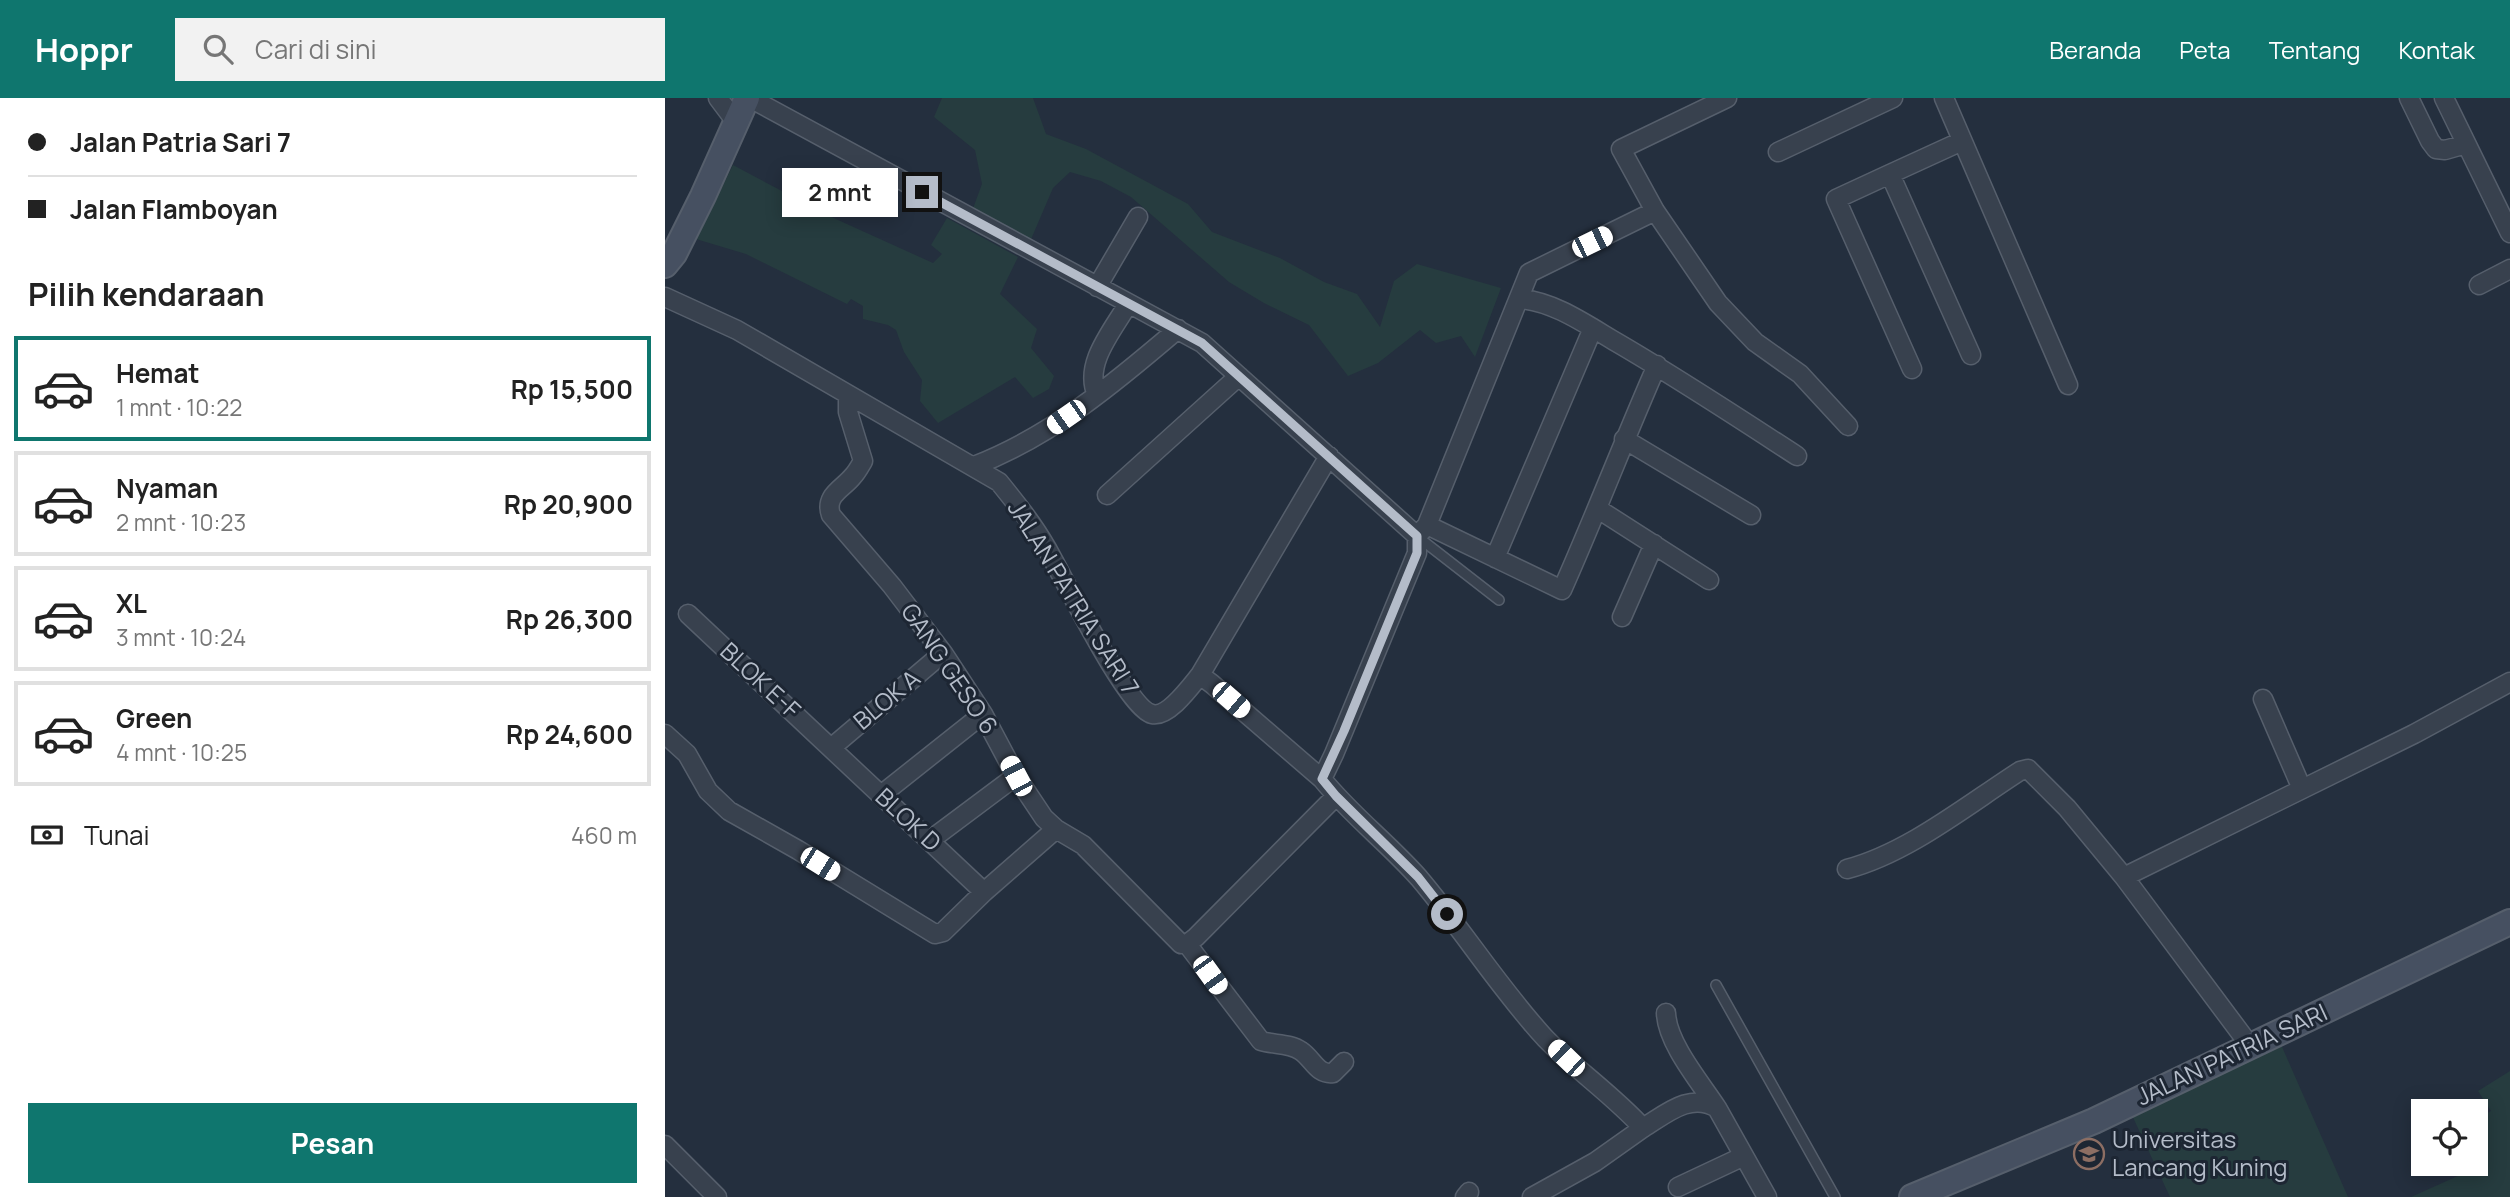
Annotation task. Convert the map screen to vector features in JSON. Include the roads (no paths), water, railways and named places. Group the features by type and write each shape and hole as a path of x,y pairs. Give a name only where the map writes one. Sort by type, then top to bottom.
{"street":[{"path":"718,98 736,122"},
{"path":"665,265 674,254 703,196 748,98 1202,343 1329,456 1422,531 1495,558 1562,590 1657,365"},
{"path":"1727,98 1621,149 1655,211 1718,303 1755,342 1800,374 1848,426"},
{"path":"1778,152 1893,98"},
{"path":"1944,98 2068,385"},
{"path":"2409,98 2430,141 2437,149 2445,150 2466,144"},
{"path":"2444,98 2510,233"},
{"path":"1912,369 1836,199 1962,141"},
{"path":"1890,174 1971,355"},
{"path":"1322,779 1417,553 1422,531 1529,273 1655,211"},
{"path":"1097,287 1138,217"},
{"path":"2479,285 2510,269"},
{"path":"665,297 737,330 848,395"},
{"path":"1520,299 1537,300 1593,328 1657,365 1797,456"},
{"path":"1097,395 1094,369 1100,352 1128,304"},
{"path":"1495,558 1593,328"},
{"path":"975,466 999,457 1044,433 1117,382 1178,329"},
{"path":"1107,495 1239,376"},
{"name":"JALAN PATRIA SARI 7","path":"848,395 999,482 1026,515 1123,684 1144,710 1157,714 1169,709 1201,675"},
{"name":"GANG GESO 6","path":"848,395 848,412 863,461 853,477 829,500 831,515 892,586 943,653 983,714 1016,776 1044,818 1056,830 1083,845 1177,941 1187,944 1261,1041 1299,1048 1326,1074 1333,1073 1344,1062"},
{"path":"1624,439 1751,515"},
{"path":"1329,456 1201,675 1322,779 1418,877 1513,1001 1546,1039 1585,1077 1623,1106 1643,1128"},
{"path":"1598,509 1709,580"},
{"path":"1622,617 1654,544"},
{"name":"BLOK E-F","path":"688,614 831,748"},
{"name":"BLOK A","path":"831,748 943,653"},
{"path":"2124,877 2414,734 2510,682"},
{"path":"2263,699 2302,789"},
{"path":"881,795 983,714"},
{"path":"665,734 687,754 708,791 729,811 935,934 943,932 984,892 1056,830"},
{"name":"BLOK D","path":"831,748 984,892"},
{"path":"1847,869 1870,863 1931,829 2025,769 2032,771 2067,808 2124,877 2251,1047"},
{"path":"929,841 1016,776"},
{"path":"1187,944 1336,796"},
{"name":"JALAN PATRIA SARI","path":"1912,1197 2094,1121 2510,922"},
{"path":"1666,1013 1669,1029 1677,1045 1717,1108 1767,1197"},
{"path":"1532,1197 1595,1162 1681,1104 1697,1101 1717,1108"},
{"path":"665,1145 717,1197"},
{"path":"1678,1188 1744,1156"}],"lane":[{"path":"1422,531 1499,600"},
{"path":"1716,985 1835,1197"}],"place":[{"name":"Universitas Lancang Kuning","path":"2089,1154"}]}
